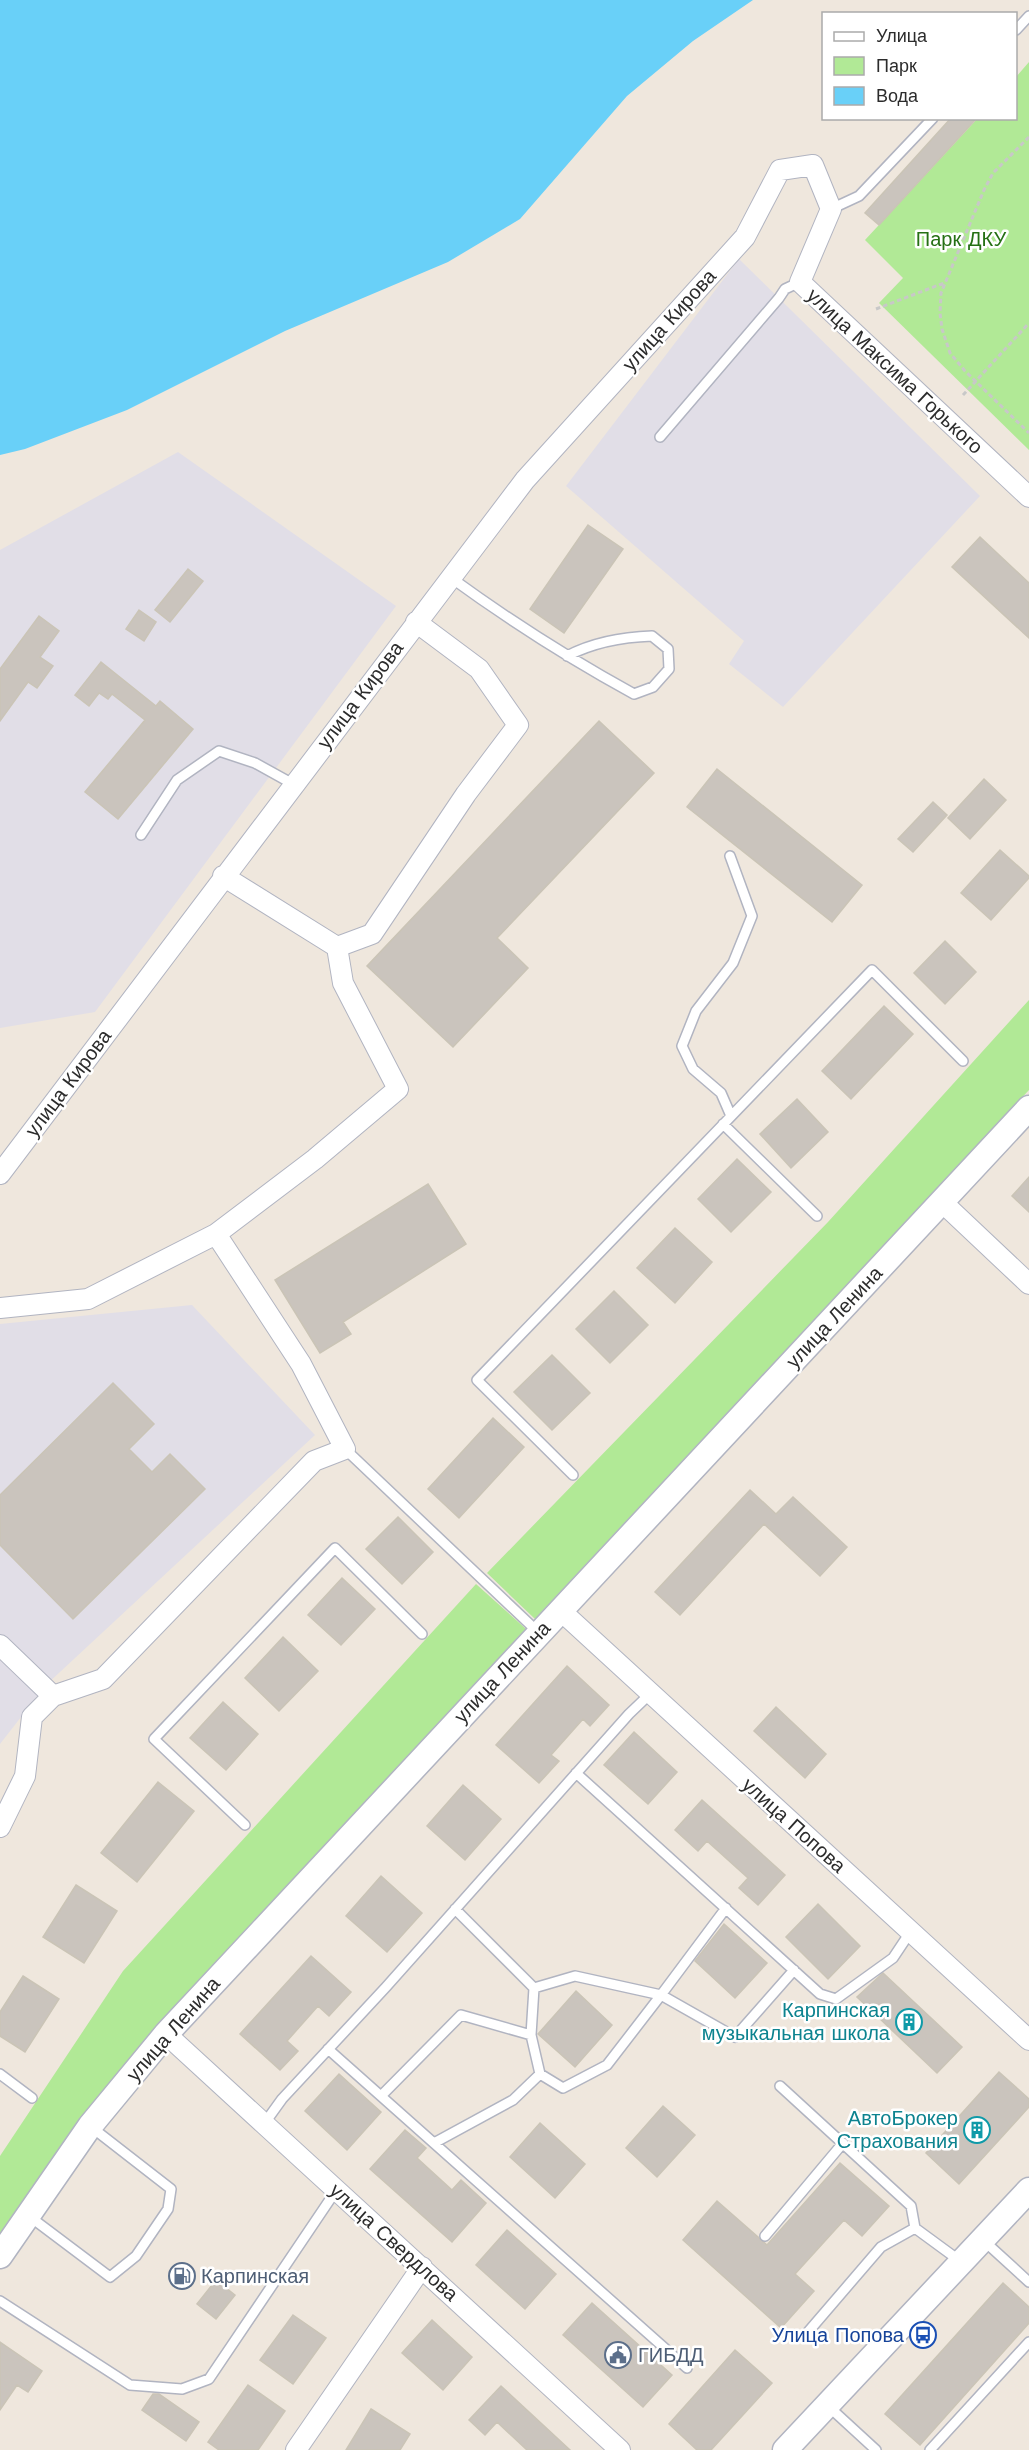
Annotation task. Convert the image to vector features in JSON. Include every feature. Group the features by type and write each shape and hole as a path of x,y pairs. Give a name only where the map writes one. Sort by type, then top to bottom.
{"street":[{"name":"улица Кирова","path":"0,1174 223,876 525,480 745,237 780,170 813,165 831,208"},
{"name":"улица Максима Горького","path":"831,208 800,282 1029,497"},
{"path":"337,947 372,934 466,794 518,725 479,669 416,622"},
{"path":"0,1308 88,1299 216,1234 315,1159 398,1089 343,983 337,947 223,876"},
{"name":"улица Ленина","path":"0,2256 90,2126 166,2034 1029,1108"},
{"path":"942,1202 1029,1284"},
{"path":"0,1827 25,1776 32,1717 53,1696 103,1679 314,1461 345,1449 300,1364 216,1234"},
{"name":"улица Попова","path":"560,1610 1029,2040"},
{"path":"0,1646 53,1696"},
{"name":"улица Свердлова","path":"166,2034 620,2450"},
{"path":"785,2450 1029,2190"},
{"path":"296,2450 422,2267"}],"lane":[{"path":"1017,29 1029,16"},
{"path":"831,208 859,196 931,120"},
{"path":"660,436 785,289 800,282"},
{"path":"450,577 508,619 585,667 634,694 653,687 669,669 668,649 652,636 626,637 600,642 584,647 567,656"},
{"path":"141,836 177,780 219,751 255,763 293,784"},
{"path":"729,856 752,916 733,963 696,1011 682,1047 693,1069 721,1094 731,1116"},
{"path":"573,1475 477,1380 872,970 963,1061"},
{"path":"723,1124 817,1216"},
{"path":"345,1449 539,1633"},
{"path":"245,1825 154,1739 335,1548 422,1634"},
{"path":"264,2124 282,2099 651,1693"},
{"path":"576,1773 820,1994 836,2000 893,1958 911,1931"},
{"path":"456,1909 534,1988 531,2035 540,2074 563,2088 607,2065 726,1908"},
{"path":"534,1988 575,1976 661,1995 735,2037 794,1970"},
{"path":"381,2096 461,2015 531,2035"},
{"path":"328,2049 687,2368"},
{"path":"0,2074 32,2098"},
{"path":"434,2143 513,2100 540,2074"},
{"path":"780,2085 911,2206 915,2228 962,2262"},
{"path":"29,2216 110,2277 136,2256 168,2209 171,2189 90,2126"},
{"path":"765,2236 843,2143"},
{"path":"0,2301 130,2385 182,2389 209,2379 337,2190"},
{"path":"808,2331 881,2247 915,2228"},
{"path":"982,2240 1029,2283"},
{"path":"930,2450 1029,2342"},
{"path":"827,2405 876,2450"}],"path":[{"path":"1029,137 993,173 941,293 942,329 950,353 975,381 1029,433"},
{"path":"876,309 945,283"},
{"path":"963,395 1029,323"}],"shaded area":[{"path":"739,259 980,496 783,707 729,664 744,641 566,486"},
{"path":"178,452 396,606 95,1012 0,1028 0,550"},
{"path":"192,1305 315,1435 46,1685 0,1744 0,1324"}],"green space":[{"name":"Парк ДКУ","path":"1029,62 1029,450 879,303 903,278 865,240 976,120 1017,120 1017,76"},
{"path":"1029,1000 1029,1090 535,1619 487,1573 828,1222"},
{"path":"476,1584 526,1629 157,2026 0,2237 0,2156 123,1971"}],"water":[{"path":"0,0 753,0 693,41 627,96 520,219 448,262 285,331 127,410 25,449 0,455"}],"building":[{"path":"949,120 975,120 879,225 865,213"},
{"path":"588,525 623,549 564,633 530,609"},
{"path":"980,537 1029,583 1029,638 952,567"},
{"path":"188,569 203,581 170,622 155,610"},
{"path":"139,610 156,622 144,641 126,629"},
{"path":"39,616 59,631 40,657 53,666 37,688 28,682 0,721 0,669"},
{"path":"101,662 156,706 160,701 193,729 118,819 85,792 145,720 112,694 108,699 99,693 89,706 75,695"},
{"path":"599,721 654,773 497,938 528,968 453,1047 367,966"},
{"path":"717,769 862,885 832,922 687,807"},
{"path":"984,779 1006,800 970,839 948,818"},
{"path":"933,802 947,815 913,852 898,839"},
{"path":"1000,850 1029,878 991,920 961,893"},
{"path":"945,941 976,972 945,1004 914,973"},
{"path":"884,1006 913,1034 851,1099 822,1071"},
{"path":"797,1099 828,1132 791,1168 760,1134"},
{"path":"737,1159 771,1192 731,1232 698,1199"},
{"path":"1029,1177 1029,1212 1012,1196"},
{"path":"428,1184 466,1244 343,1322 351,1334 320,1353 275,1280"},
{"path":"675,1228 712,1262 675,1303 637,1268"},
{"path":"614,1291 648,1325 610,1363 576,1329"},
{"path":"552,1355 590,1393 552,1430 514,1392"},
{"path":"113,1383 154,1424 129,1449 152,1472 170,1454 205,1489 73,1619 0,1545 0,1495"},
{"path":"493,1418 524,1447 459,1518 428,1489"},
{"path":"750,1490 776,1514 793,1497 847,1547 820,1576 764,1524 680,1615 655,1592"},
{"path":"398,1517 433,1552 402,1584 366,1549"},
{"path":"342,1578 375,1609 341,1645 308,1615"},
{"path":"283,1637 318,1671 279,1711 245,1678"},
{"path":"567,1666 609,1705 590,1726 583,1719 551,1755 559,1761 539,1783 496,1745"},
{"path":"223,1702 258,1734 226,1770 190,1738"},
{"path":"776,1707 826,1754 805,1778 754,1731"},
{"path":"634,1732 677,1772 648,1804 604,1765"},
{"path":"158,1782 194,1811 137,1882 101,1853"},
{"path":"463,1785 501,1819 465,1860 427,1826"},
{"path":"702,1800 785,1875 758,1905 739,1888 748,1878 707,1841 698,1851 675,1830"},
{"path":"381,1876 422,1913 387,1952 346,1916"},
{"path":"76,1885 117,1911 84,1963 43,1937"},
{"path":"818,1904 860,1946 828,1979 786,1937"},
{"path":"724,1924 767,1963 735,1998 695,1961"},
{"path":"311,1956 351,1992 329,2016 318,2006 287,2041 298,2051 280,2070 240,2034"},
{"name":"Карпинская музыкальная школа","path":"883,1973 962,2047 937,2073 857,1997"},
{"path":"23,1976 59,1999 25,2052 0,2036 0,2012"},
{"path":"576,1991 612,2025 575,2067 538,2034"},
{"name":"АвтоБрокер Страхования","path":"999,2072 1029,2099 1029,2107 959,2184 926,2153"},
{"path":"339,2074 381,2112 347,2150 305,2111"},
{"path":"663,2106 695,2135 657,2177 626,2148"},
{"path":"540,2123 585,2164 555,2198 510,2157"},
{"path":"405,2130 426,2148 417,2158 452,2190 461,2180 486,2203 452,2242 370,2169"},
{"path":"840,2163 889,2206 862,2236 844,2220 795,2274 814,2291 781,2328 683,2240 717,2201 767,2245"},
{"path":"507,2230 556,2274 525,2309 476,2265"},
{"path":"216,2280 235,2295 216,2319 197,2304"},
{"path":"1003,2283 1029,2307 1029,2323 920,2445 885,2414"},
{"name":"ГИБДД","path":"592,2303 672,2375 643,2407 563,2335"},
{"path":"293,2315 326,2338 293,2384 260,2360"},
{"path":"432,2320 472,2357 443,2390 402,2353"},
{"path":"0,2342 42,2371 28,2392 17,2385 0,2410"},
{"path":"735,2350 772,2383 711,2450 697,2450 669,2424"},
{"path":"248,2385 285,2411 258,2450 219,2450 208,2442"},
{"path":"501,2386 570,2450 527,2450 497,2422 485,2435 469,2420"},
{"path":"153,2394 159,2394 199,2422 186,2441 142,2410"},
{"path":"371,2409 410,2434 400,2450 346,2450"}],"place":[{"name":"Карпинская музыкальная школа","path":"909,2022"},
{"name":"АвтоБрокер Страхования","path":"977,2130"},
{"name":"Карпинская","path":"182,2276"},
{"name":"Улица Попова","path":"923,2335"},
{"name":"ГИБДД","path":"618,2355"}]}
